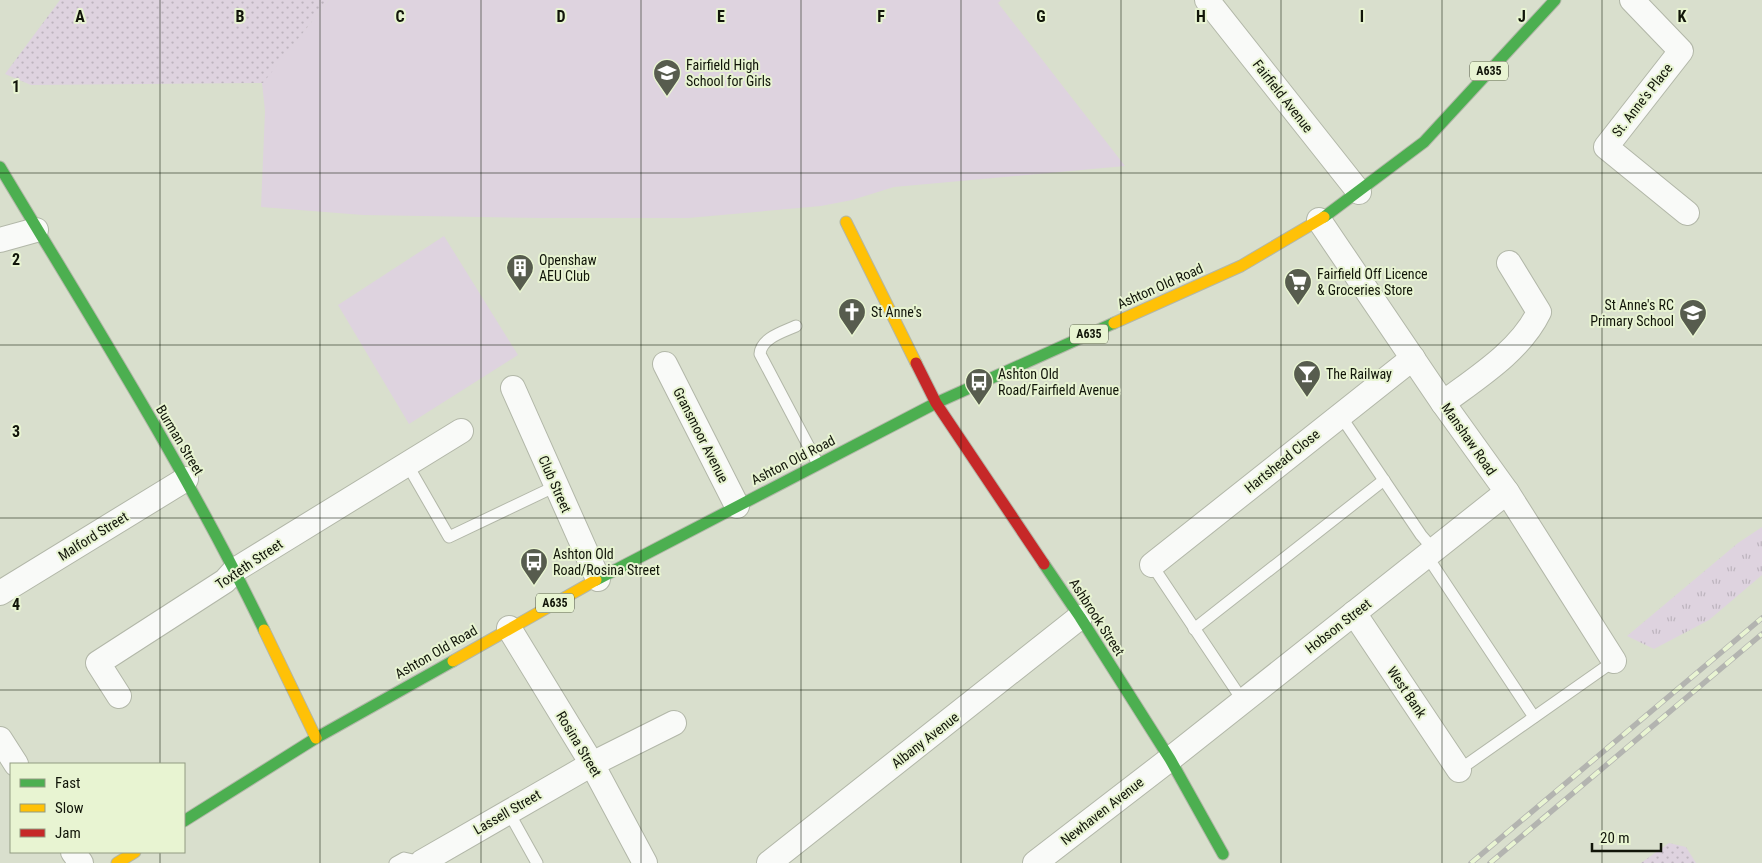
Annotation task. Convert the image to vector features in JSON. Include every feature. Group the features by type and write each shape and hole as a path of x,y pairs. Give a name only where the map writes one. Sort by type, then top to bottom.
{"main road":[{"name":"Ashton Old Road","path":"185,820 316,738 598,579 936,403 1241,266 1319,220 1424,142 1555,0"},
{"name":"Burman Street","path":"0,167 186,478 234,570 316,738"},
{"name":"Ashbrook Street","path":"846,222 867,256 893,306 936,403 1080,617 1170,759 1223,854"},
{"path":"117,863 133,857"}],"street":[{"name":"Fairfield Avenue","path":"1207,0 1359,192"},
{"name":"St. Anne's Place","path":"1632,0 1681,51 1606,147 1687,213"},
{"name":"Manshaw Road","path":"1319,220 1443,403 1507,492 1614,661"},
{"path":"0,240 36,230"},
{"path":"1443,403 1497,362 1532,328 1540,312 1509,263"},
{"name":"Hartshead Close","path":"1152,565 1413,358"},
{"name":"Gransmoor Avenue","path":"665,364 737,506"},
{"name":"Club Street","path":"513,388 598,579"},
{"name":"Toxteth Street","path":"119,696 98,663 225,581 234,570 461,431"},
{"name":"Malford Street","path":"0,593 186,478"},
{"name":"Hobson Street","path":"1170,759 1507,492"},
{"name":"West Bank","path":"1354,613 1459,770"},
{"name":"Albany Avenue","path":"769,863 1080,617"},
{"name":"Rosina Street","path":"509,628 592,764 645,863"},
{"name":"Lassell Street","path":"422,862 592,764 674,723"},
{"path":"0,739 15,763"},
{"name":"Newhaven Avenue","path":"1035,863 1170,759"}],"lane":[{"path":"796,326 767,340 760,348 760,354 818,464"},
{"path":"1340,415 1421,535 1442,544 1534,717"},
{"path":"407,464 449,537 556,486"},
{"path":"1194,629 1384,480"},
{"path":"1152,565 1243,701"},
{"path":"1459,770 1614,661"},
{"path":"508,811 537,863"},
{"path":"394,863 404,858 422,862"}],"green space":[{"path":"60,0 329,0 263,83 31,85 5,74"},
{"name":"Fairfield High School for Girls","path":"329,0 1001,0 998,3 1125,166 894,187 852,200 821,206 688,218 363,215 261,207 265,111 262,83"},
{"path":"444,236 518,355 409,424 338,305"},
{"path":"1762,527 1762,575 1709,620 1654,649 1627,636 1738,543"},
{"path":"1669,843 1686,847 1696,863 1641,863"}],"railway":[{"path":"1471,863 1762,618"},
{"path":"1490,863 1762,634"}],"traffic: fast":[{"path":"1324,217 1424,142 1555,0"},
{"path":"0,167 171,453 264,630"},
{"path":"596,580 936,403 1114,323"},
{"path":"1044,564 1170,759 1223,854"},
{"path":"185,820 316,738 453,661"}],"traffic: slow":[{"path":"1114,323 1241,266 1324,217"},
{"path":"846,222 916,363"},
{"path":"453,661 596,580"},
{"path":"264,630 316,738"},
{"path":"117,863 133,853"}],"traffic: jam":[{"path":"916,363 936,403 1044,564"}],"place":[{"name":"Fairfield High School for Girls","path":"667,97"},
{"name":"Openshaw AEU Club","path":"520,292"},
{"name":"Fairfield Off Licence & Groceries Store","path":"1298,306"},
{"name":"St Anne's","path":"852,336"},
{"name":"St Anne's RC Primary School","path":"1693,337"},
{"name":"The Railway","path":"1307,398"},
{"name":"Ashton Old Road/Fairfield Avenue","path":"979,406"},
{"name":"Ashton Old Road/Rosina Street","path":"534,586"}]}
